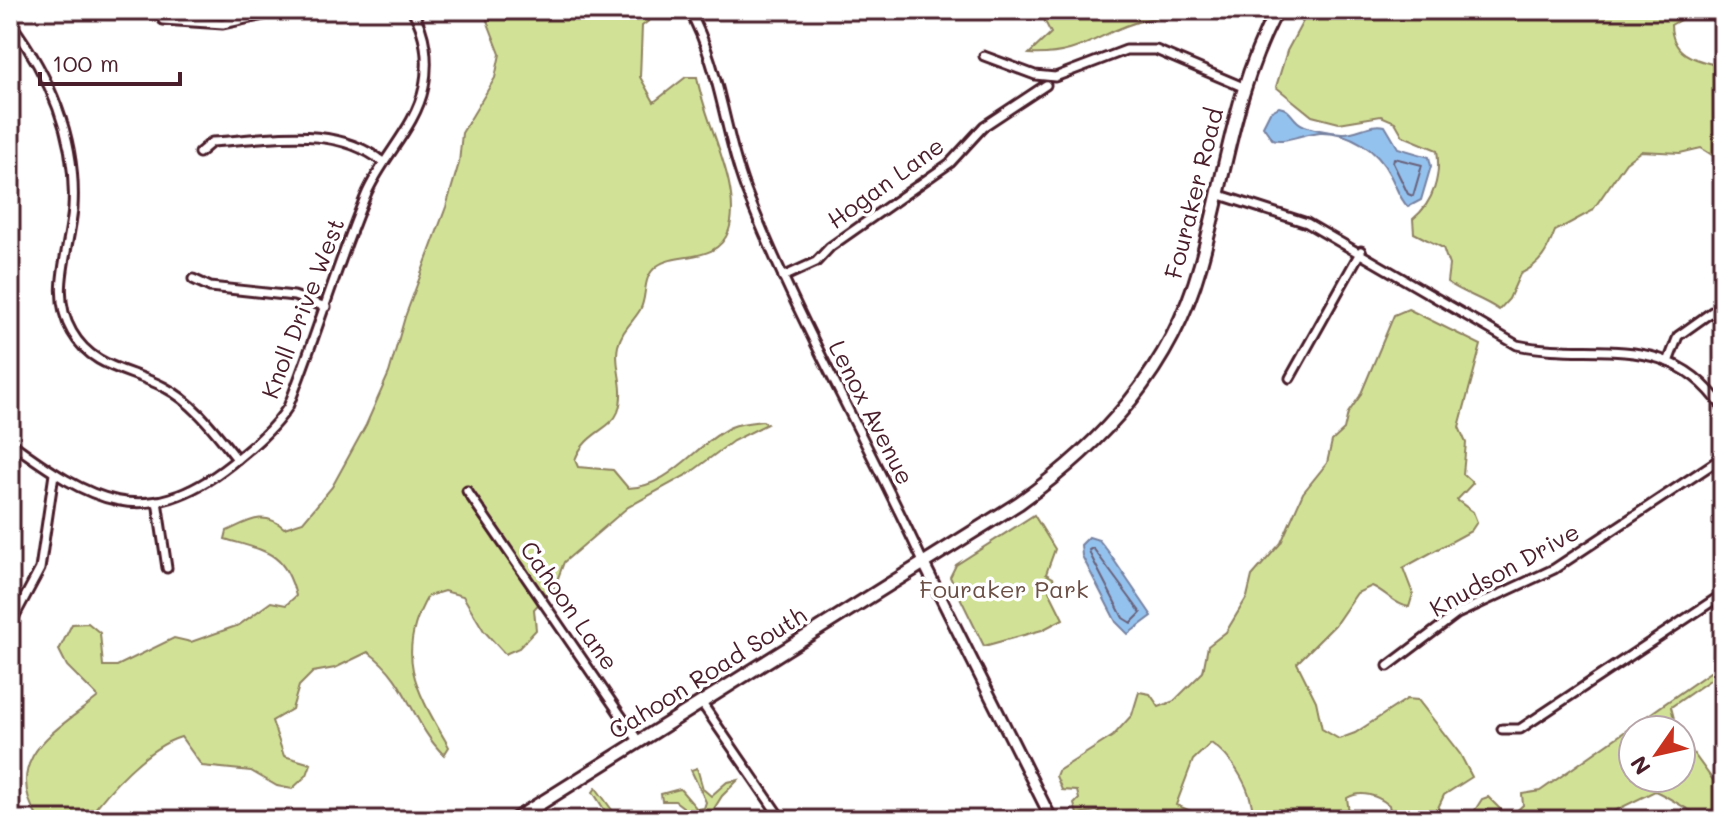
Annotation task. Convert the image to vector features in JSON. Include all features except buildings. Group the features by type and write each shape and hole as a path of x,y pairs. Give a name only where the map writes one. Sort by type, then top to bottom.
{"main road":[{"name":"Fouraker Road","path":"923,562 1060,474 1126,408 1151,376 1181,319 1201,262 1215,193 1243,87 1277,10"},
{"name":"Cahoon Road South","path":"514,820 923,562"}],"street":[{"path":"163,20 223,24 287,10"},
{"name":"Knoll Drive West","path":"10,442 83,492 130,502 157,501 203,486 269,431 288,407 367,194 383,162 414,115 423,90 427,65 424,41 412,10"},
{"name":"Lenox Avenue","path":"689,10 708,53 747,195 783,277 1052,820"},
{"path":"10,22 44,76 63,121 69,149 73,209 60,286 64,314 71,331 89,353 105,365 162,386 183,399 237,459"},
{"path":"984,56 1035,75 1055,77 1126,50 1156,50 1243,87"},
{"name":"Hogan Lane","path":"783,277 816,262 830,247 950,163 984,126 1046,85"},
{"path":"199,153 212,142 332,136 357,144 383,162"},
{"path":"1215,193 1307,223 1361,251 1488,331 1517,345 1550,351 1647,353 1690,374 1723,408"},
{"path":"1290,378 1361,251"},
{"path":"193,279 210,287 294,296 326,307"},
{"path":"1668,362 1678,336 1723,304"},
{"name":"Knudson Drive","path":"1388,666 1457,614 1554,569 1723,457"},
{"path":"10,625 40,569 54,474"},
{"name":"Cahoon Lane","path":"467,491 639,742"},
{"path":"157,501 167,568"},
{"path":"1502,729 1520,729 1723,594"},
{"path":"701,702 782,820"}],"green space":[{"path":"483,10 663,10 642,26 640,77 654,102 686,77 697,77 731,194 729,230 716,248 665,262 649,276 640,310 618,346 621,394 618,412 579,451 575,460 578,467 613,470 628,488 643,486 670,473 731,427 763,421 767,424 733,441 690,473 628,507 564,562 555,586 534,609 536,630 519,648 505,654 484,631 463,596 444,591 428,596 412,637 411,656 420,691 449,747 444,755 433,743 393,676 368,652 335,668 313,672 299,686 292,709 272,721 284,756 311,764 307,775 292,789 277,786 251,771 202,766 181,737 142,760 105,796 87,820 39,820 29,798 26,779 29,763 51,735 98,697 67,666 59,650 72,624 88,623 100,633 103,666 117,666 174,638 191,642 239,625 271,602 286,605 296,596 279,561 262,550 225,539 227,531 263,518 284,528 303,522 332,487 366,425 389,373 405,317 446,207 459,163 462,133 495,78 500,54"},
{"path":"1039,10 1071,17 1075,10 1182,10 1178,17 1129,24 1078,47 1048,54 1029,54 1051,33"},
{"path":"1309,10 1494,10 1496,13 1698,10 1671,25 1672,36 1681,51 1723,67 1723,162 1701,148 1680,153 1641,151 1626,162 1592,211 1555,231 1542,257 1520,274 1509,299 1499,310 1447,282 1449,265 1443,248 1414,233 1413,219 1426,205 1434,188 1438,169 1437,150 1403,136 1395,122 1381,116 1339,123 1312,116 1276,87 1287,51"},
{"path":"1408,309 1481,345 1459,427 1466,443 1463,474 1473,483 1457,500 1473,512 1477,522 1471,531 1403,568 1413,594 1409,607 1372,586 1357,593 1335,625 1297,663 1316,701 1322,729 1339,739 1355,733 1407,699 1418,700 1460,754 1472,777 1444,795 1438,808 1446,820 1387,820 1391,816 1389,805 1374,796 1363,794 1347,798 1350,820 1252,820 1247,788 1235,767 1211,743 1193,760 1176,805 1196,813 1202,820 1108,820 1097,811 1077,814 1074,804 1079,799 1077,791 1062,790 1056,776 1058,771 1113,736 1132,715 1139,692 1150,694 1159,707 1174,701 1203,672 1208,646 1226,632 1247,597 1252,576 1281,543 1303,493 1327,463 1332,441 1344,430 1348,413 1360,396 1394,315"},
{"name":"Fouraker Park","path":"1034,515 1055,549 1046,574 1053,578 1056,586 1049,591 1063,619 1042,630 984,646 950,577 956,565"},
{"path":"1723,663 1723,671 1671,707 1673,714 1650,714"},
{"path":"1617,737 1617,794 1649,794 1596,820 1480,820 1475,810 1482,799 1488,797 1503,812 1512,815 1523,805 1522,794 1540,791"},
{"path":"1697,758 1723,794 1723,820 1696,813 1661,794 1697,794"},
{"path":"697,768 703,789 711,796 727,782 738,780 722,796 710,815 700,815 701,820 684,820 683,807 675,801 662,801 661,794 680,789 697,809 704,808 706,802 691,770"},
{"path":"596,788 615,814 629,820 611,820 593,792"}],"water":[{"path":"1279,107 1302,124 1325,131 1348,133 1385,126 1398,148 1429,157 1431,166 1421,200 1408,207 1378,157 1351,138 1320,132 1283,140 1272,139 1263,126 1270,112"},
{"path":"1089,537 1099,540 1107,550 1152,616 1128,634 1116,622 1082,556 1081,545"}]}
